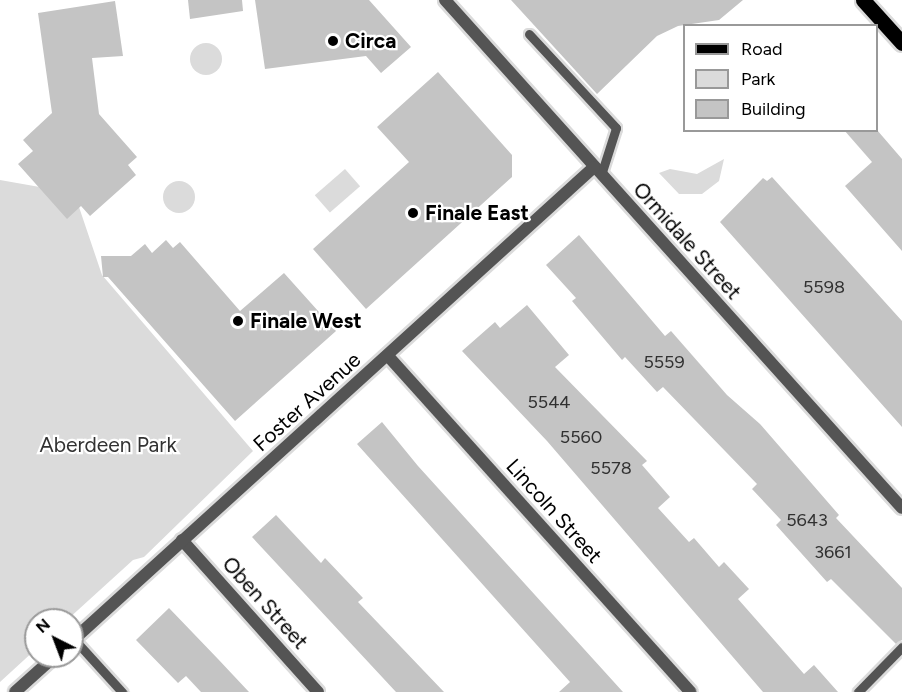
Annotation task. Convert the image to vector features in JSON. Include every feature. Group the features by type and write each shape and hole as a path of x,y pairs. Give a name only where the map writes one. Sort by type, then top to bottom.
{"main road":[{"path":"863,0 902,43"}],"street":[{"name":"Ormidale Street","path":"445,0 902,508"},
{"name":"Foster Avenue","path":"84,630 597,171"},
{"name":"Lincoln Street","path":"388,356 691,692"},
{"name":"Oben Street","path":"182,540 318,692"},
{"path":"15,692 42,668"}],"lane":[{"path":"529,34 616,128 597,171"},
{"path":"858,692 902,647"},
{"path":"84,652 122,692"}],"green space":[{"path":"206,43 217,48 222,59 217,70 206,75 195,70 190,59 195,48"},
{"path":"724,159 719,181 702,194 679,194 659,173 670,169 697,174"},
{"path":"345,169 360,186 330,213 315,195"},
{"name":"Aberdeen Park","path":"0,180 51,189 79,207 102,275 253,451 144,557 133,560 80,608 24,608 24,660 0,682"},
{"path":"179,181 190,186 195,197 190,208 179,213 168,208 163,197 168,186"}],"building":[{"path":"188,0 242,0 243,11 190,19"},
{"name":"Circa","path":"255,0 369,0 411,47 381,73 366,56 265,69"},
{"path":"511,0 743,0 719,20 683,24 657,36 597,94"},
{"path":"115,1 123,56 92,58 99,114 137,157 128,165 136,175 90,216 81,206 67,219 18,164 33,151 23,140 52,113 38,13"},
{"name":"Finale East","path":"438,72 512,155 512,177 366,309 313,249 409,162 377,127"},
{"path":"878,131 902,159 902,251 845,186 872,162 846,132"},
{"path":"772,177 902,321 902,427 720,222 763,178 767,181"},
{"path":"579,235 665,336 671,331 727,395 760,424 839,515 836,518 902,588 902,640 896,644 831,579 827,582 776,525 781,520 752,489 757,484 663,387 657,392 625,357 622,360 572,301 576,298 546,265"},
{"name":"Finale West","path":"166,240 173,248 180,242 240,311 284,273 336,331 235,421 108,277 103,277 101,256 131,256 145,244 152,253"},
{"path":"527,305 569,355 555,367 647,461 642,465 670,497 658,508 689,542 694,538 719,567 724,562 749,589 738,599 804,674 814,665 838,692 763,692 547,441 462,351 495,322 500,328"},
{"path":"382,422 418,466 623,692 559,692 570,682 357,444"},
{"path":"276,515 321,563 325,558 363,598 358,602 444,692 396,692 252,537"},
{"path":"169,608 249,692 201,692 186,676 178,683 136,640"}],"place":[{"name":"Circa","path":"333,41"},
{"name":"Finale East","path":"413,213"},
{"name":"Finale West","path":"238,321"}]}
